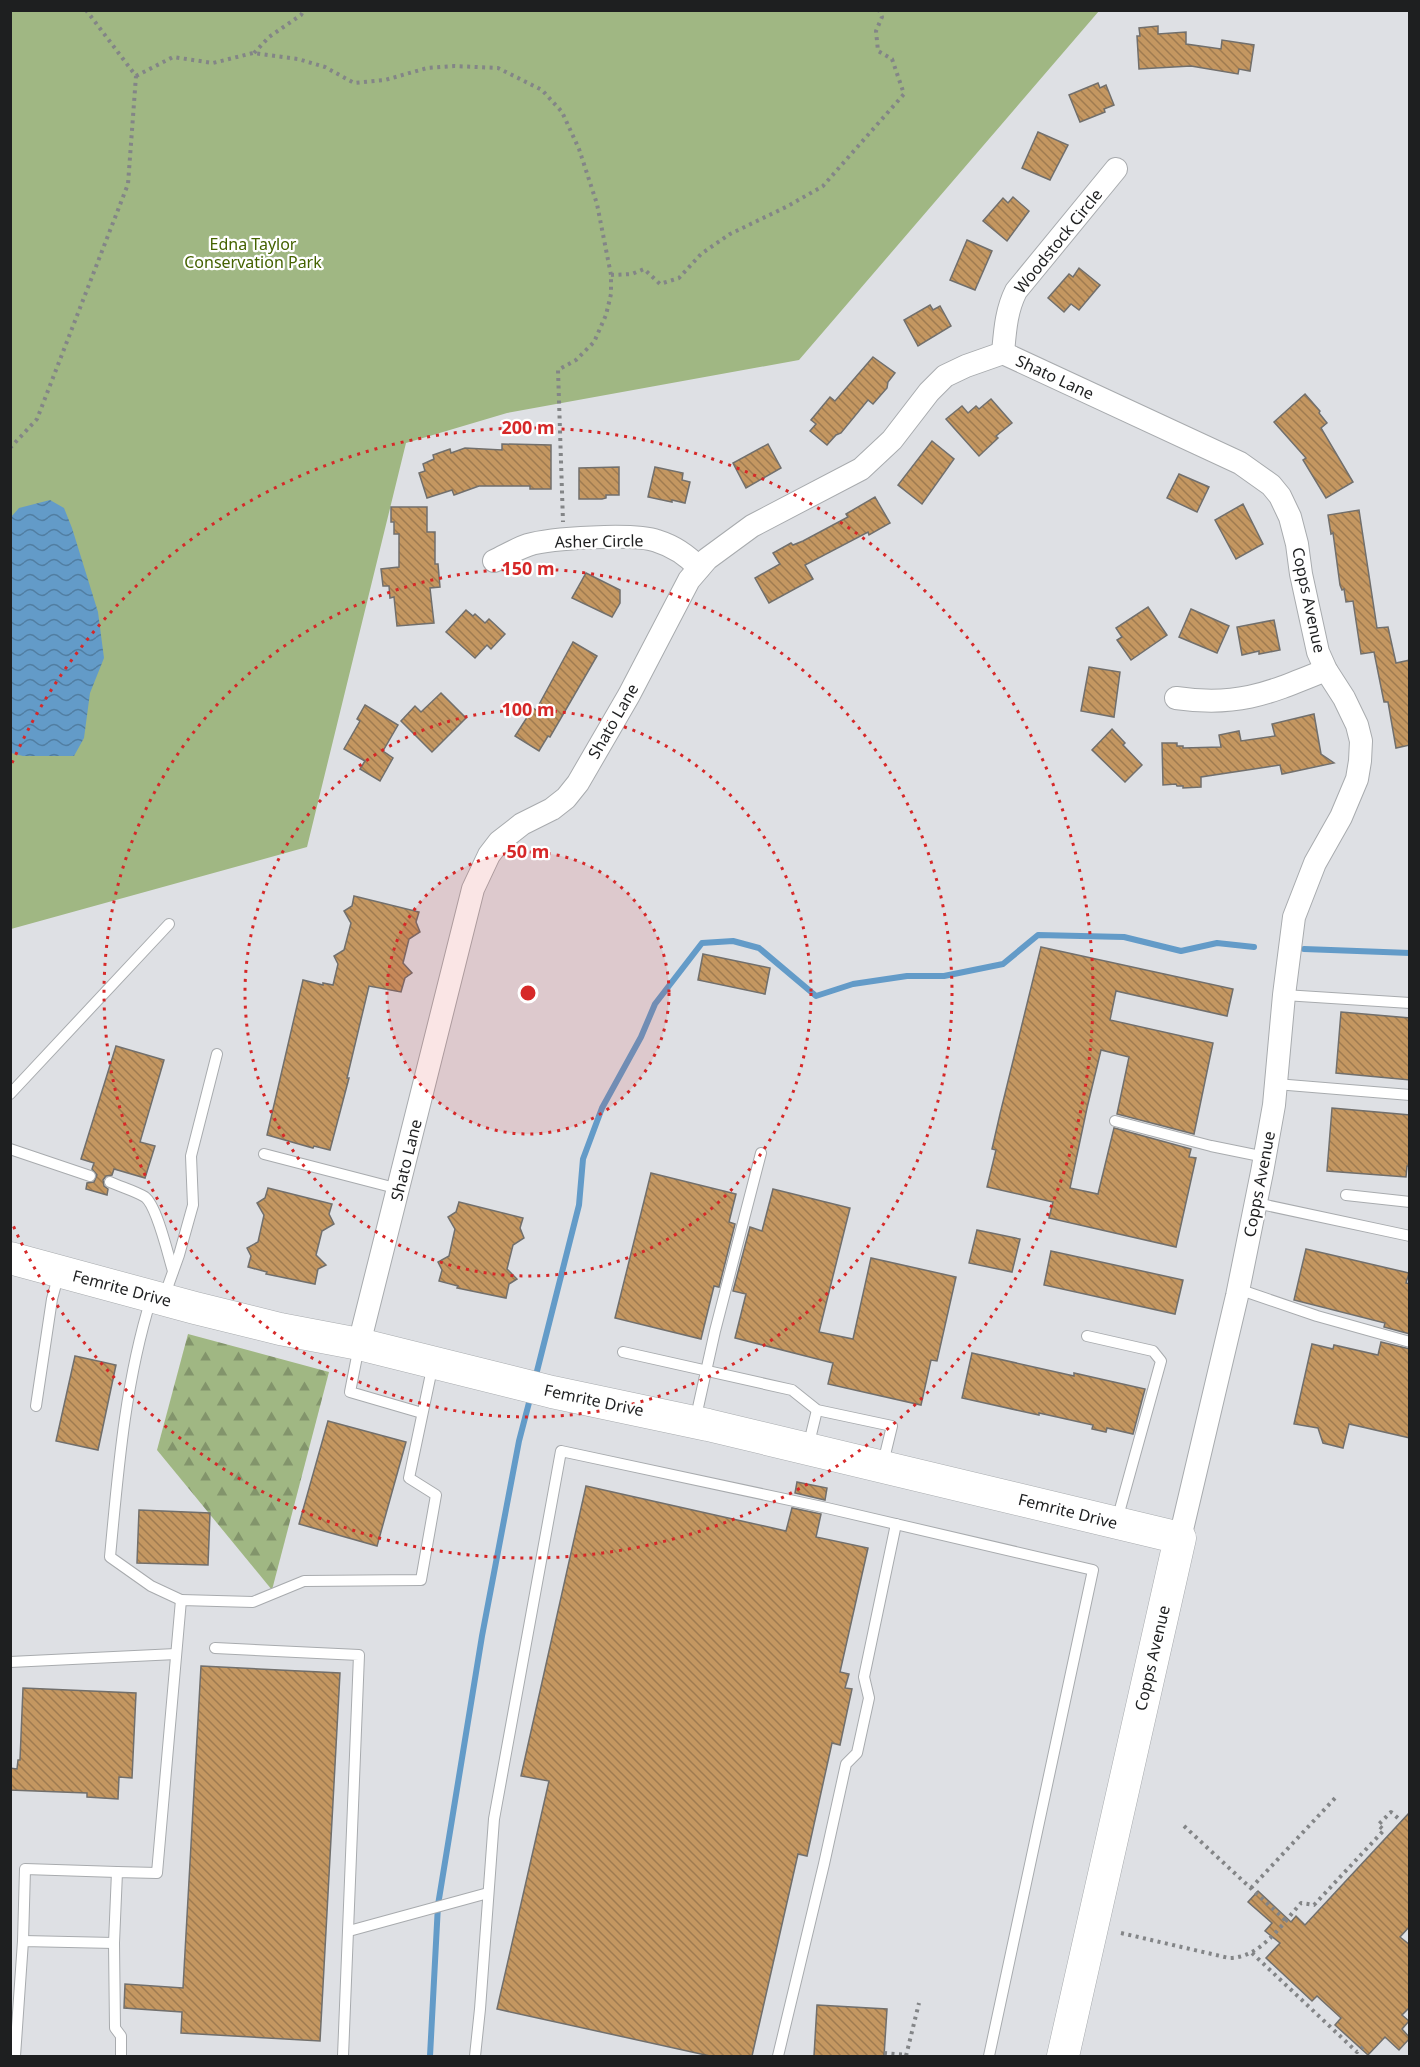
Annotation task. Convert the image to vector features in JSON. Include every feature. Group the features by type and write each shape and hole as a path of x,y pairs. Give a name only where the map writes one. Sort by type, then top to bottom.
{"street":[{"name":"Woodstock Circle","path":"1003,353 1007,316 1016,291 1116,169"},
{"name":"Shato Lane","path":"359,1344 473,889 481,870 489,855 508,834 552,809 566,798 578,783 629,695 689,580 717,550 752,526 861,469 892,440 929,392 945,376 966,366 1003,353 1129,412"},
{"name":"Copps Avenue","path":"1063,2056 1256,1203 1276,1084 1294,917 1315,863 1341,818 1357,779 1360,761 1357,725 1318,652 1290,517 1276,490 1240,463 1129,412"},
{"name":"Asher Circle","path":"494,561 527,546 564,541 642,537 666,544 699,568"},
{"path":"1176,699 1210,702 1244,699 1264,695 1326,670"},
{"name":"Femrite Drive","path":"10,1258 60,1271 162,1289 280,1329 359,1344 545,1390 807,1448 1180,1538"}],"lane":[{"path":"10,1094 169,924"},
{"path":"1284,995 1410,1003"},
{"path":"217,1053 191,1156 193,1205 137,1356 120,1450 111,1557 152,1586 181,1600 253,1602 304,1581 421,1580 436,1495 409,1478 434,1362"},
{"path":"1276,1084 1410,1095"},
{"path":"1115,1121 1211,1146 1265,1157"},
{"path":"10,1149 90,1176"},
{"path":"694,1422 761,1153"},
{"path":"264,1154 399,1190"},
{"path":"111,1182 145,1198 150,1203 161,1232 162,1289"},
{"path":"1346,1195 1410,1202"},
{"path":"1256,1203 1410,1236"},
{"path":"36,1406 52,1299 60,1271"},
{"path":"1238,1289 1317,1316 1410,1342"},
{"path":"1087,1336 1153,1351 1161,1361 1116,1523"},
{"path":"359,1344 350,1392 422,1413"},
{"path":"623,1352 792,1390 817,1410 892,1426 883,1467"},
{"path":"807,1448 817,1410"},
{"path":"475,2056 494,1820 561,1451 896,1524 1093,1570 989,2056"},
{"path":"778,2056 846,1764 857,1753 870,1698 864,1677 896,1524"},
{"path":"15,2056 23,1941 25,1869 158,1872 181,1600"},
{"path":"215,1648 359,1655 343,2056"},
{"path":"10,1662 176,1654"},
{"path":"117,1872 114,1943 115,2028 121,2036 121,2056"},
{"path":"349,1931 488,1893"},
{"path":"23,1941 114,1943"}],"path":[{"path":"10,448 37,419 128,184 136,76 86,10"},
{"path":"253,53 269,37 301,15 304,10"},
{"path":"611,275 632,274 644,269 660,284 679,278 701,254 730,234 824,186 904,94 892,59 878,51 876,31 882,17 879,10"},
{"path":"136,76 173,57 213,63 253,53 298,59 325,67 354,83 385,80 427,68 454,66 498,68 542,90 562,112 579,148 597,204 611,275 606,315 594,342 576,360 558,370 564,541"},
{"path":"1251,1888 1336,1797"},
{"path":"1121,1933 1229,1958 1252,1953 1261,1947 1301,1903 1314,1905 1384,1830 1378,1826 1391,1812 1398,1819"},
{"path":"1184,1826 1286,1920"},
{"path":"1252,1953 1357,2052 1363,2047"},
{"path":"884,2053 906,2056 919,2003"}],"green space":[{"name":"Edna Taylor Conservation Park","path":"11,11 1099,11 799,360 507,413 406,443 307,847 11,929"},
{"path":"188,1334 329,1372 272,1590 157,1450"}],"water":[{"path":"50,500 64,508 72,528 98,612 104,658 90,693 84,738 74,756 23,756 11,753 11,517 19,508"}],"building":[{"path":"1158,26 1158,34 1186,32 1186,44 1221,49 1222,40 1254,45 1250,71 1239,69 1238,74 1191,66 1139,69 1137,36 1140,36 1139,28"},
{"path":"1098,83 1100,88 1106,85 1114,105 1104,109 1105,112 1080,122 1069,95"},
{"path":"1038,132 1068,145 1050,180 1022,168"},
{"path":"1013,197 1029,211 1007,241 983,221 1003,198 1008,203"},
{"path":"967,240 992,251 975,290 950,280"},
{"path":"1079,268 1100,285 1079,310 1071,304 1064,312 1048,298 1069,274 1073,277"},
{"path":"930,305 933,310 940,306 951,326 918,346 904,320"},
{"path":"873,357 895,373 888,382 887,388 873,404 868,400 841,433 827,445 810,431 816,424 811,420 830,397 835,401"},
{"path":"1305,394 1327,423 1321,428 1353,482 1326,498 1303,460 1306,458 1274,422"},
{"path":"991,399 1012,423 996,436 998,438 979,456 946,419 962,406 968,413 976,406 979,409"},
{"path":"932,441 954,459 922,504 898,485"},
{"path":"502,444 551,445 551,489 530,489 530,486 479,486 454,495 452,490 427,498 419,473 425,471 423,464 434,459 433,455 450,449 451,453 465,448 502,450"},
{"path":"768,444 781,468 746,488 733,463"},
{"path":"619,467 619,495 606,495 606,498 602,499 579,499 579,468"},
{"path":"655,467 683,473 682,480 690,482 685,503 648,497"},
{"path":"1179,474 1209,487 1197,512 1167,498"},
{"path":"875,497 890,523 805,565 813,579 769,603 755,578 780,564 773,553 791,543 793,545 803,541 848,517 846,514"},
{"path":"1243,504 1263,544 1236,559 1215,520"},
{"path":"391,507 427,507 427,532 435,532 435,564 438,564 440,587 430,588 434,623 397,626 394,597 390,598 389,586 383,586 381,569 399,567 399,534 394,534"},
{"path":"1359,510 1377,628 1388,627 1396,663 1410,660 1410,745 1396,748 1388,702 1384,702 1374,652 1361,654 1353,601 1346,602 1344,589 1342,590 1340,585 1333,533 1331,534 1328,515"},
{"path":"586,573 620,590 620,603 612,617 572,598"},
{"path":"1148,607 1167,635 1131,660 1117,640 1122,637 1116,628"},
{"path":"1191,609 1229,626 1217,653 1179,637"},
{"path":"466,610 485,623 489,619 505,634 491,649 487,645 475,658 446,632"},
{"path":"1274,620 1280,650 1242,655 1237,627"},
{"path":"573,642 597,656 550,737 548,736 539,751 515,736 533,708 536,710"},
{"path":"1089,667 1120,672 1114,717 1081,711"},
{"path":"441,693 466,718 432,752 401,721 415,706 421,712"},
{"path":"365,705 398,725 383,751 393,758 380,781 360,769 365,761 344,749 360,721 357,719"},
{"path":"1314,714 1321,754 1334,763 1282,774 1280,765 1201,777 1201,787 1183,788 1176,784 1163,785 1162,743 1177,743 1177,746 1183,746 1183,748 1221,747 1219,735 1239,731 1241,741 1275,736 1272,724"},
{"path":"1112,729 1142,765 1125,782 1092,750"},
{"path":"354,896 419,912 416,922 420,932 409,939 403,963 412,973 405,978 401,992 369,986 347,1078 349,1078 330,1150 314,1146 313,1148 267,1135 303,980 333,985 338,964 334,956 344,950 351,923 344,911 352,906"},
{"path":"1041,947 1233,989 1227,1016 1116,991 1110,1020 1213,1043 1194,1134 1117,1114 1129,1057 1101,1050 1087,1108 1070,1188 1098,1194 1114,1128 1191,1149 1189,1157 1196,1158 1176,1247 1049,1218 1053,1202 987,1187 996,1150 992,1149"},
{"path":"703,954 770,968 765,994 698,980"},
{"path":"1341,1012 1410,1018 1410,1080 1336,1073"},
{"path":"116,1046 164,1060 140,1142 155,1146 145,1178 114,1169 112,1175 106,1176 103,1180 104,1186 108,1189 107,1195 86,1189 87,1183 94,1182 97,1175 92,1169 94,1163 81,1159"},
{"path":"1332,1108 1410,1115 1410,1166 1407,1166 1406,1177 1327,1171"},
{"path":"651,1173 736,1194 729,1222 735,1224 719,1287 714,1286 701,1339 615,1318"},
{"path":"268,1188 332,1204 329,1214 334,1224 322,1231 316,1255 326,1265 318,1269 315,1284 266,1274 267,1272 248,1267 251,1256 247,1248 258,1242 264,1215 257,1203 265,1198"},
{"path":"773,1189 850,1208 819,1332 853,1339 871,1258 956,1277 937,1361 931,1360 921,1405 828,1384 833,1363 735,1338 746,1294 733,1291 750,1227 762,1231"},
{"path":"459,1202 523,1218 520,1228 524,1238 513,1245 507,1269 517,1279 509,1284 506,1298 457,1288 458,1286 439,1281 442,1270 438,1262 449,1256 455,1229 448,1217 456,1212"},
{"path":"977,1230 1020,1239 1012,1272 969,1263"},
{"path":"1306,1249 1409,1273 1406,1283 1410,1284 1410,1334 1384,1327 1385,1323 1294,1300"},
{"path":"1051,1251 1183,1280 1175,1314 1044,1285"},
{"path":"1381,1342 1410,1349 1410,1438 1349,1424 1343,1448 1323,1443 1318,1428 1294,1424 1312,1344 1333,1349 1334,1345 1378,1355"},
{"path":"972,1353 1145,1389 1133,1434 1107,1428 1106,1432 1092,1429 1093,1425 962,1398"},
{"path":"75,1356 116,1365 98,1450 56,1441"},
{"path":"328,1421 406,1442 377,1546 299,1524"},
{"path":"797,1482 827,1488 825,1500 795,1493"},
{"path":"586,1486 786,1531 792,1508 821,1514 816,1537 868,1548 840,1672 849,1674 845,1688 852,1689 840,1745 832,1743 807,1856 798,1854 752,2056 710,2056 497,2009 549,1781 521,1776"},
{"path":"139,1510 210,1513 208,1565 137,1563"},
{"path":"201,1666 340,1673 320,2041 181,2033 182,2012 124,2008 125,1984 183,1988"},
{"path":"23,1688 136,1693 132,1778 119,1777 118,1799 87,1797 87,1793 10,1790 10,1768 17,1769 18,1760 20,1760"},
{"path":"1410,1812 1410,1926 1400,1937 1410,1945 1410,2007 1402,2015 1409,2021 1402,2029 1410,2038 1399,2050 1385,2037 1368,2055 1335,2025 1341,2018 1317,1996 1312,2001 1266,1958 1280,1943 1265,1931 1272,1923 1248,1902 1258,1891 1291,1922 1296,1916 1305,1925"},
{"path":"817,2005 887,2009 884,2056 814,2056"}],"waterway":[{"path":"535,1379 579,1205 583,1159 602,1108 641,1037 655,1004 702,943 733,941 759,948 816,996 853,984 907,976 944,976 1003,964 1038,935 1124,937 1181,951 1217,943 1254,947"},
{"path":"1304,949 1410,953"},
{"path":"430,2056 438,1905 482,1636 519,1441 531,1395"}]}
